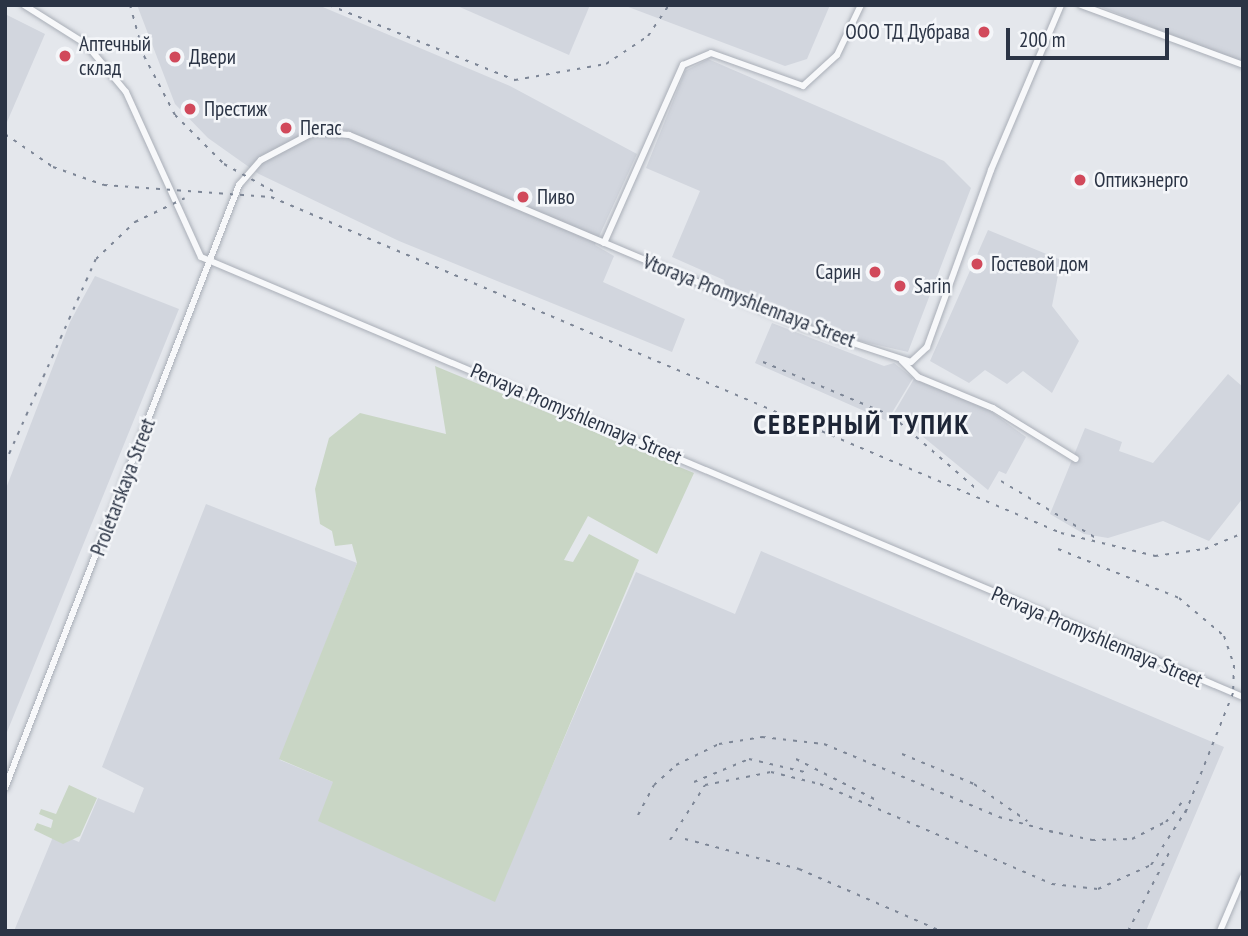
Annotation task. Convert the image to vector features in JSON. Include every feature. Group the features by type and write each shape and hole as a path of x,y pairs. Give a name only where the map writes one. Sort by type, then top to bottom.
{"street":[{"name":"Pervaya Promyshlennaya Street","path":"24,5 86,44 120,83 198,253 211,262 1243,697"},
{"path":"604,243 683,65 711,53 803,86 837,55 861,5"},
{"path":"901,360 911,362 927,347 991,170 1061,5"},
{"path":"1081,5 1243,65"},
{"name":"Vtoraya Promyshlennaya Street","path":"239,185 292,138 314,132 349,135 604,243 901,360 918,377 993,408 1076,459"},
{"name":"Proletarskaya Street","path":"5,788 239,185"},
{"path":"1220,931 1243,877"}],"shaded area":[{"path":"137,5 318,5 510,86 637,154 595,245 614,256 603,282 685,319 672,352 399,241 259,174 208,138 175,104"},
{"path":"455,5 590,5 569,55"},
{"path":"623,5 830,5 807,59 785,66"},
{"path":"1096,5 1243,5 1243,63"},
{"path":"5,14 45,34 7,122 5,121"},
{"path":"708,59 944,161 971,188 908,352 838,336 726,291 724,280 672,257 700,191 646,168 685,71"},
{"path":"988,230 1061,260 1052,306 1079,341 1052,393 1023,371 1007,384 985,370 969,383 930,361"},
{"path":"95,276 179,309 5,737 5,491 70,322"},
{"path":"772,323 884,366 894,363 913,378 887,421 755,363"},
{"path":"1228,374 1243,387 1243,498 1209,541 1163,521 1108,538 1084,534 1050,514 1085,428 1122,442 1119,451 1153,463"},
{"path":"914,379 985,407 1026,437 1006,474 999,471 988,490 894,413"},
{"path":"206,504 357,563 280,760 333,782 494,901 636,572 735,614 761,551 1224,747 1146,931 14,931 55,832 79,842 98,798 134,813 144,788 102,767"}],"green space":[{"path":"435,366 694,473 657,554 588,516 564,560 573,562 589,534 639,560 495,902 318,821 333,782 279,759 357,563 352,544 335,546 332,531 320,524 315,489 329,438 360,413 446,434"},
{"path":"69,785 97,798 80,836 63,844 34,830 37,823 51,828 53,820 39,814 41,809 56,814"}],"railway":[{"path":"130,5 144,56 175,115 224,164 273,191"},
{"path":"329,5 515,80 606,64 648,36 669,5"},
{"path":"5,134 53,167 104,185 271,197 1061,533 1155,556 1205,549 1243,533"},
{"path":"5,463 96,259 135,222 185,198"},
{"path":"763,362 892,416 979,491"},
{"path":"1001,481 1096,538"},
{"path":"1058,549 1179,598 1224,636 1234,665 1233,693 1184,816"},
{"path":"638,815 654,785 676,765 719,744 762,737 824,744 999,817 1057,833"},
{"path":"902,754 974,784 1027,821"},
{"path":"694,782 749,759 805,772"},
{"path":"796,759 876,800"},
{"path":"670,840 705,785 771,772 820,784 1052,884 1098,889 1151,865 1187,809"},
{"path":"1049,831 1092,840 1132,839 1166,822 1184,800"},
{"path":"685,839 799,869 941,931"},
{"path":"1128,931 1170,851"}],"place":[{"name":"ООО ТД Дубрава","path":"984,32"},
{"name":"Аптечный склад","path":"65,56"},
{"name":"Двери","path":"175,57"},
{"name":"Престиж","path":"190,109"},
{"name":"Пегас","path":"286,128"},
{"name":"Оптикэнерго","path":"1080,180"},
{"name":"Пиво","path":"523,197"},
{"name":"Гостевой дом","path":"977,264"},
{"name":"Сарин","path":"875,272"},
{"name":"Sarin","path":"900,286"}],"district":[{"name":"СЕВЕРНЫЙ ТУПИК","path":"862,424"}]}
